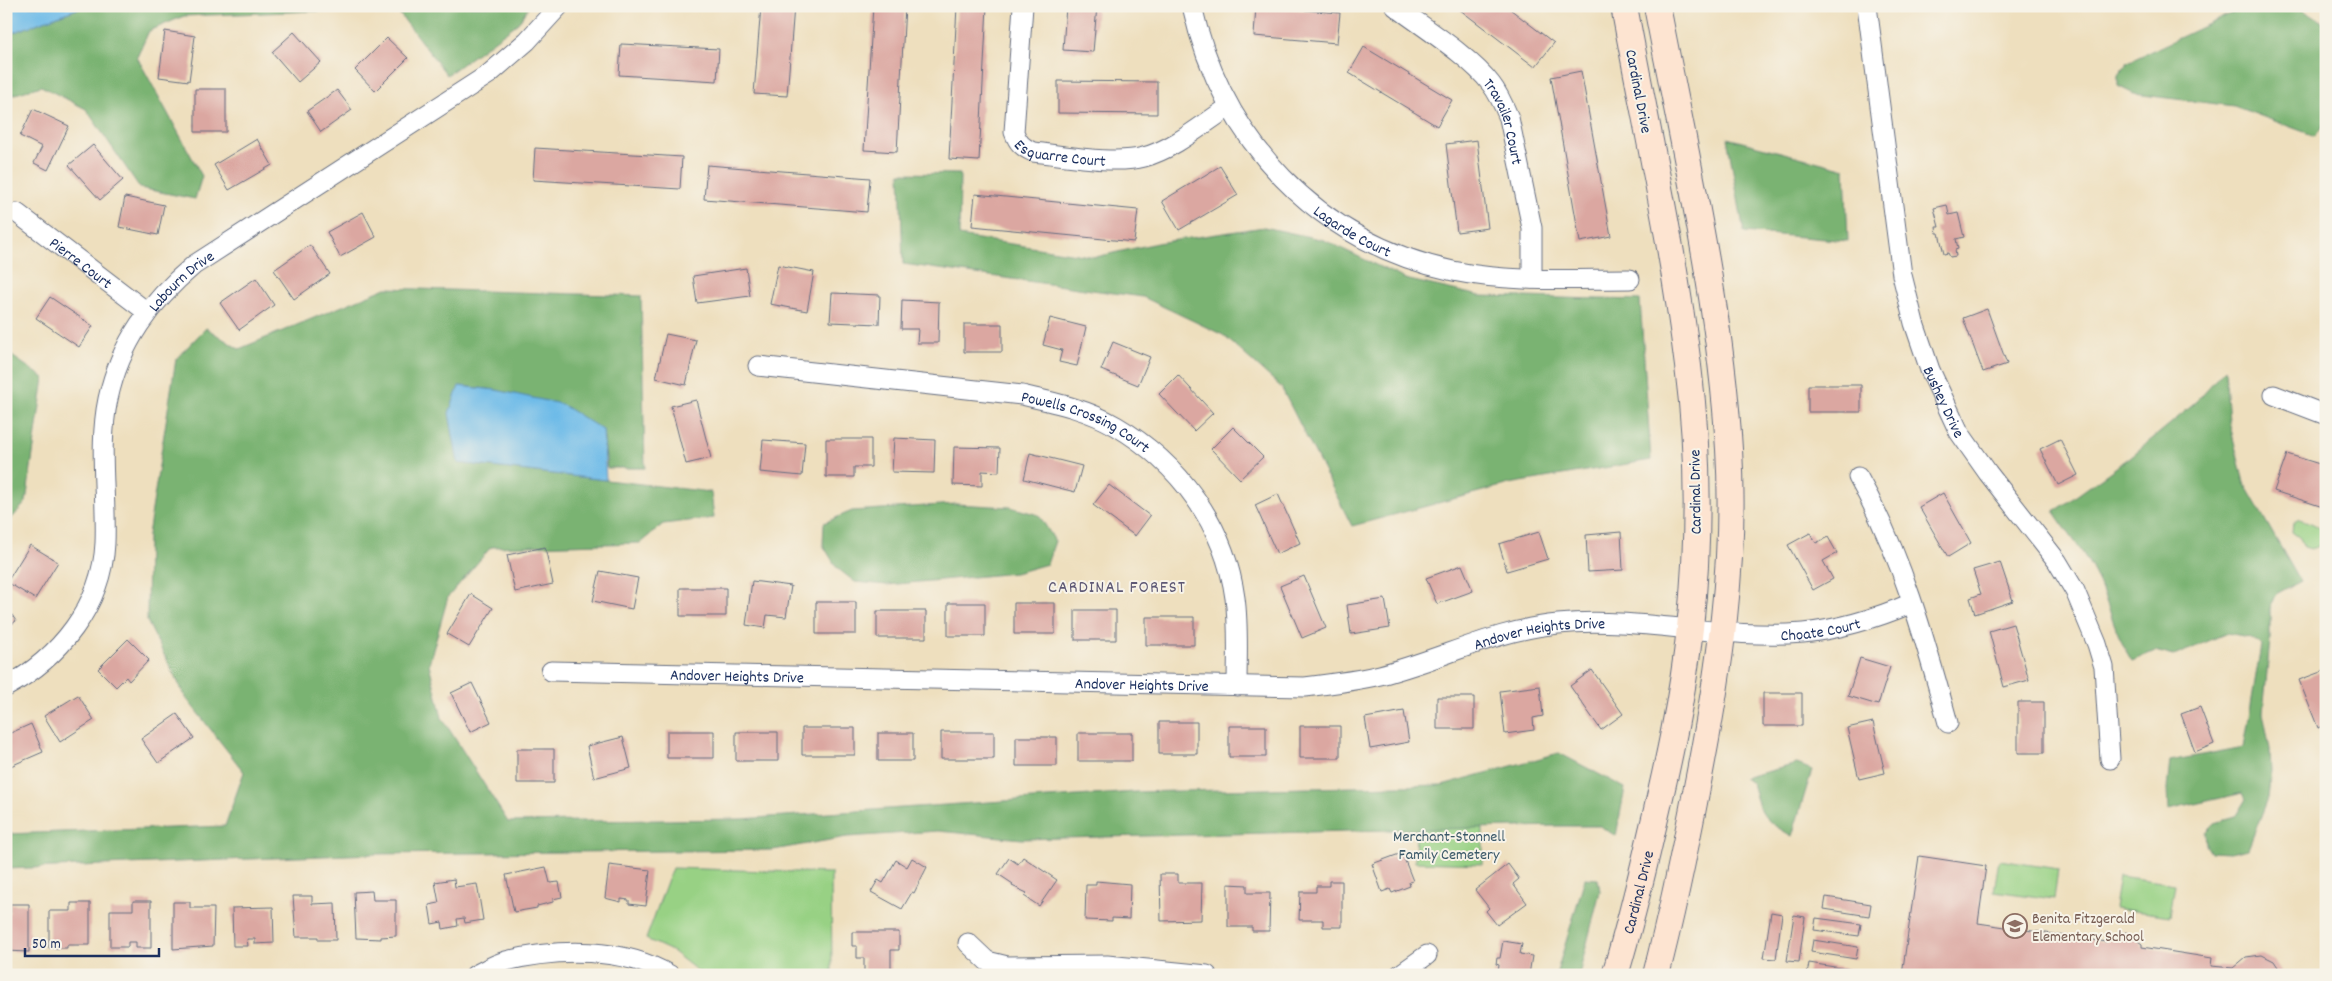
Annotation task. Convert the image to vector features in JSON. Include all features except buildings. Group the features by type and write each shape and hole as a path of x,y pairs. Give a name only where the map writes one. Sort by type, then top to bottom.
{"main road":[{"name":"Cardinal Drive","path":"1614,975 1662,789 1684,676 1690,629 1695,517 1695,457 1688,367 1674,273 1624,6"},
{"name":"Cardinal Drive","path":"1656,975 1669,927 1711,715 1723,631 1730,526 1729,451 1723,378 1709,283 1657,6"}],"street":[{"name":"Labourn Drive","path":"6,687 27,676 48,659 66,639 84,612 96,587 105,545 104,436 108,401 115,373 129,340 147,312 172,284 194,265 489,74 527,41 559,6"},
{"name":"Esquarre Court","path":"1023,6 1014,132 1023,148 1033,152 1123,160 1143,157 1162,150 1229,107"},
{"name":"Lagarde Court","path":"1192,6 1198,35 1211,69 1229,107 1247,135 1270,165 1297,192 1326,216 1358,236 1415,260 1453,271 1491,277 1532,279 1630,279"},
{"name":"Travailer Court","path":"1395,6 1476,68 1491,84 1502,102 1508,118 1532,228 1532,279"},
{"name":"Bushey Drive","path":"1867,6 1902,275 1914,323 1930,370 1959,432 1988,473 2057,561 2075,591 2097,644 2104,667 2110,759"},
{"name":"Pierre Court","path":"17,213 147,312"},
{"name":"Powells Crossing Court","path":"758,366 1022,395 1054,402 1093,415 1114,425 1143,444 1169,466 1187,485 1208,516 1221,544 1235,598 1237,686"},
{"path":"2274,395 2326,416"},
{"path":"1858,477 1879,516 1912,603 1929,653 1948,723"},
{"name":"Choate Court","path":"1723,631 1766,634 1802,633 1839,628 1874,618 1912,603"},
{"name":"Andover Heights Drive","path":"551,671 1305,687 1344,683 1381,675 1508,633 1557,624 1597,622 1723,631"},
{"path":"968,943 987,961 1007,966 1107,965 1207,975"},
{"path":"474,975 504,962 542,954 575,952 632,958 654,965 670,975"},
{"path":"1399,975 1426,955"}],"green space":[{"path":"85,6 529,6 518,23 447,75 395,8 184,16 149,31 137,57 202,176 195,199 140,188 86,109 41,86 6,97 6,35"},
{"path":"2247,6 2296,6 2326,24 2326,123 2315,136 2234,106 2134,94 2118,86 2118,75 2128,62"},
{"path":"1727,138 1845,169 1848,241 1744,232"},
{"path":"900,173 960,174 959,236 1096,257 1157,243 1264,227 1324,240 1405,279 1480,296 1640,300 1651,460 1509,484 1352,526 1281,387 1223,335 1143,297 903,264"},
{"path":"386,288 641,296 645,468 607,468 603,430 496,390 460,386 458,463 711,492 714,518 663,524 640,543 491,547 448,597 429,664 442,718 508,822 741,819 1135,792 1442,785 1559,753 1625,788 1616,836 1600,826 1022,839 938,831 847,837 773,850 372,854 6,869 6,834 225,826 244,772 186,698 147,621 148,535 176,359 206,328 239,349"},
{"path":"6,352 44,378 26,502 6,525"},
{"path":"2225,369 2229,421 2244,483 2300,581 2276,594 2270,608 2270,640 2263,713 2270,749 2271,771 2268,798 2248,849 2230,853 2211,852 2206,844 2205,832 2214,823 2235,817 2246,799 2243,793 2168,810 2167,789 2170,761 2244,747 2261,645 2249,637 2227,633 2174,656 2155,651 2132,661 2121,641 2092,567 2054,512 2129,458 2193,405"},
{"path":"956,504 1010,507 1039,515 1055,541 1047,564 1015,573 887,585 855,582 837,568 823,545 824,523 852,511"},
{"path":"2299,519 2323,531 2326,539 2321,546 2311,549 2304,547 2300,538 2292,532 2293,523"},
{"path":"1797,764 1812,770 1792,836 1774,825 1764,816 1752,783 1743,778"},
{"name":"Merchant-Stonnell Family Cemetery","path":"1416,824 1483,824 1483,864 1415,862"},
{"path":"1999,860 2058,869 2054,899 1994,891"},
{"path":"672,868 831,873 832,975 703,975 672,951 646,939"},
{"path":"2119,876 2175,884 2170,916 2114,908"},
{"path":"1585,878 1598,879 1600,891 1579,975 1556,975"}],"water":[{"path":"6,6 85,6 6,35"},
{"path":"459,386 496,390 561,404 603,430 606,480 458,463 449,413"}],"place":[{"name":"Benita Fitzgerald Elementary School","path":"2015,926"}],"district":[{"name":"CARDINAL FOREST","path":"1117,586"}]}
